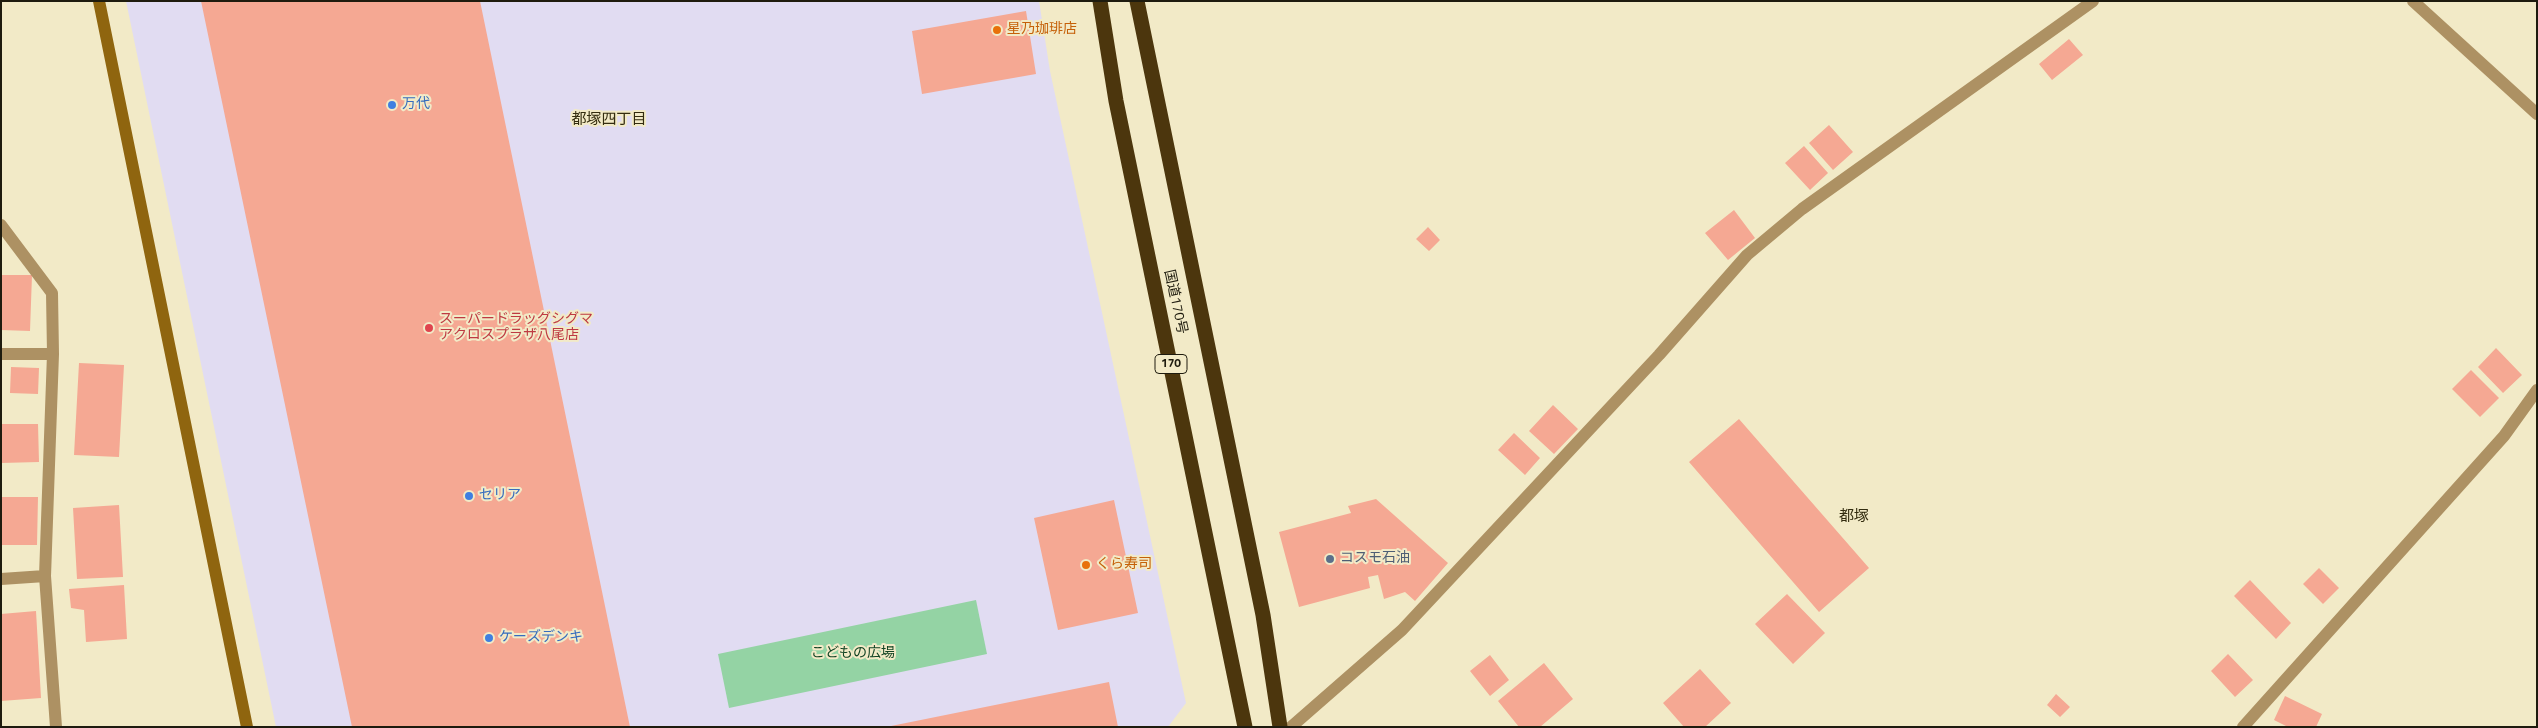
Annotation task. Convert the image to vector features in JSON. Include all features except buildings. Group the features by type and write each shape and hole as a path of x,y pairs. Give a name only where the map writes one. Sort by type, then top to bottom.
{"highway":[{"name":"国道170号","path":"1100,1 1116,101 1245,727"},
{"name":"国道170号","path":"1137,1 1258,587 1280,727"}],"street":[{"path":"98,1 247,727"},
{"path":"1291,727 1402,630 1659,355 1746,255 1802,209 2093,1"},
{"path":"2414,1 2537,114"},
{"path":"1,225 52,293 52,354 45,576 56,727"},
{"path":"1,354 52,354"},
{"path":"2243,727 2504,436 2537,390"},
{"path":"1,579 45,576"}],"shaded area":[{"path":"126,1 1039,1 1050,71 1186,703 1168,727 276,727"}],"green space":[{"name":"こどもの広場","path":"976,600 987,654 729,708 718,654"}],"place":[{"name":"星乃珈琲店","path":"997,30"},
{"name":"万代","path":"392,105"},
{"name":"スーパードラッグシグマ アクロスプラザ八尾店","path":"429,328"},
{"name":"セリア","path":"469,496"},
{"name":"コスモ石油","path":"1330,559"},
{"name":"くら寿司","path":"1086,565"},
{"name":"ケーズデンキ","path":"489,638"}],"district":[{"name":"都塚四丁目","path":"609,120"},
{"name":"都塚","path":"1854,517"}]}
